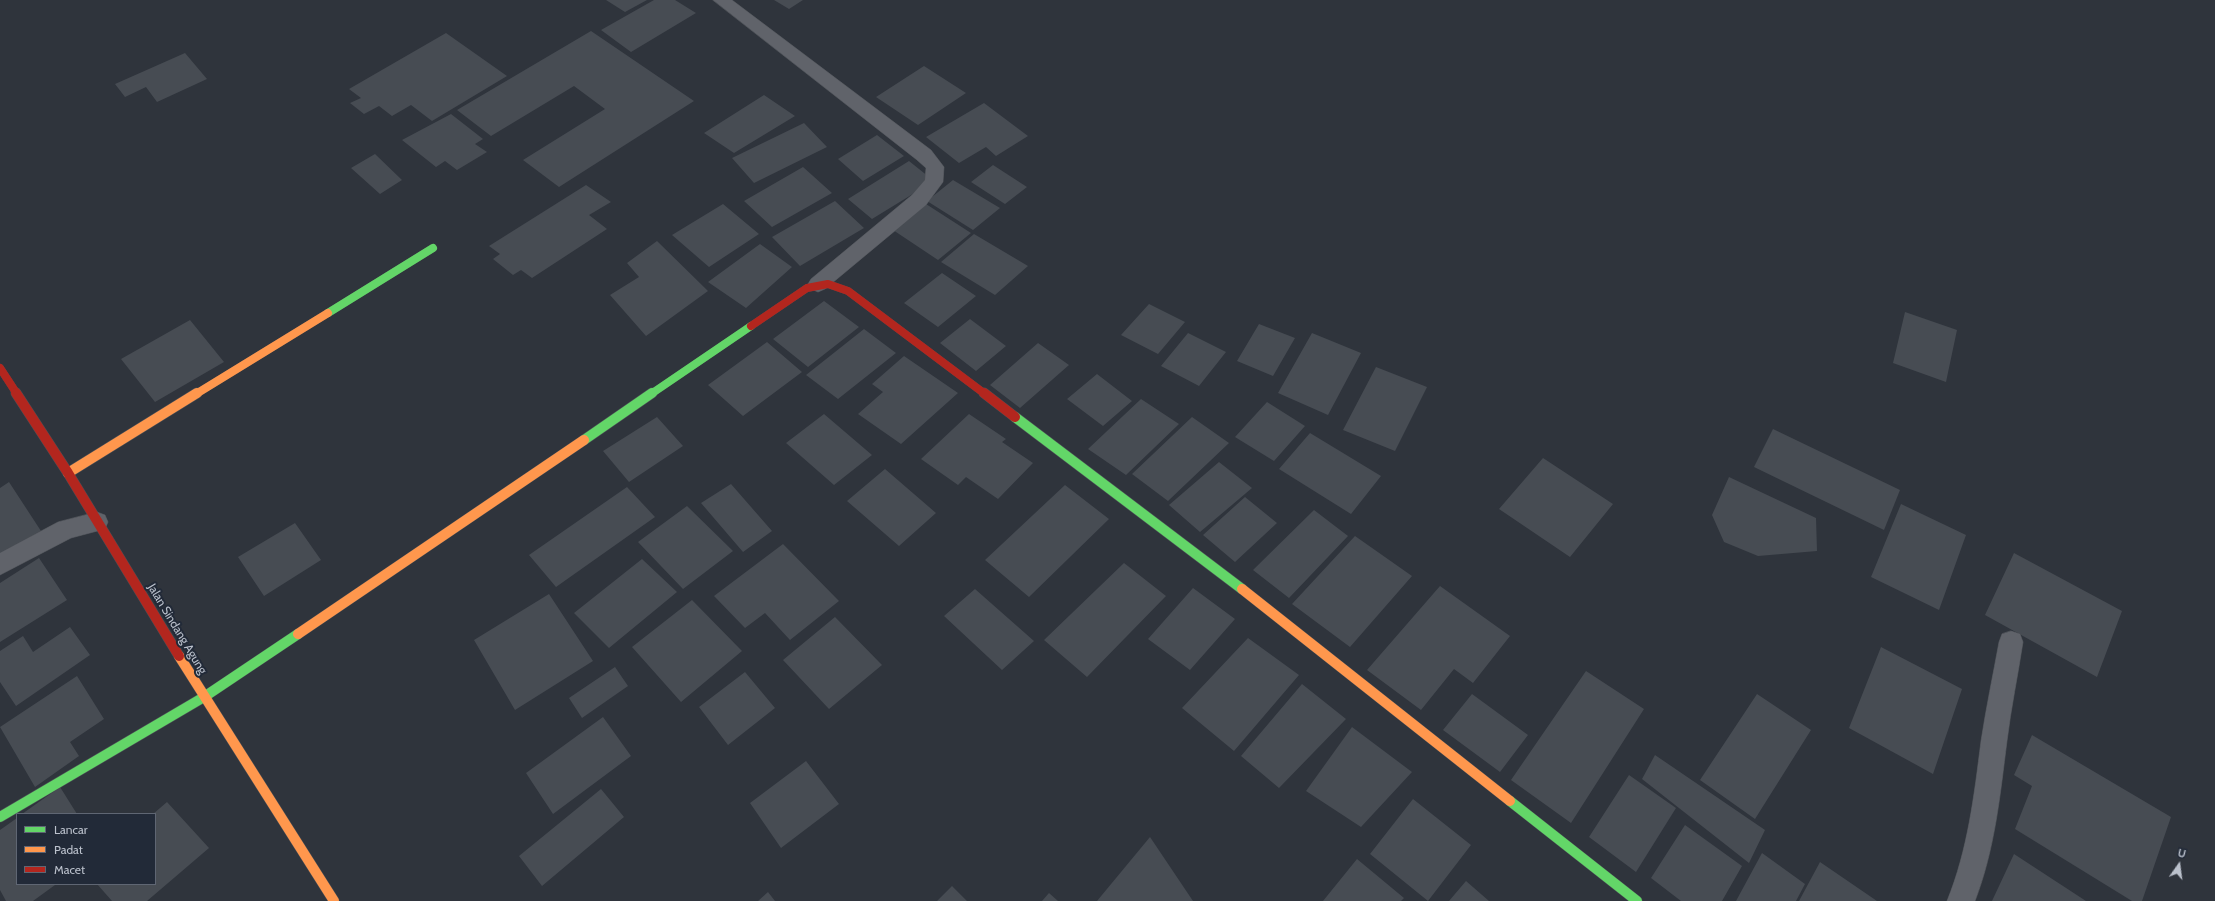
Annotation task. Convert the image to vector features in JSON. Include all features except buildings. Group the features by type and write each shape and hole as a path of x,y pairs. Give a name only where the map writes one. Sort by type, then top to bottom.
{"street":[{"path":"0,817 204,697 676,376 807,288 818,284 919,200 934,182 935,167 924,155 720,0"},
{"path":"68,473 433,248"},
{"path":"818,284 838,286 854,296 1251,596 1637,901"},
{"name":"Jalan Sindang Agung","path":"0,368 68,473 204,697 334,901"},
{"path":"0,565 66,529 97,522"},
{"path":"1961,901 1969,881 1984,822 1994,739 2011,642"}],"traffic: fast":[{"path":"328,313 433,248"},
{"path":"584,440 751,326"},
{"path":"1015,417 1242,589"},
{"path":"0,817 204,697 298,634"},
{"path":"1510,801 1637,901"}],"traffic: slow":[{"path":"68,473 328,313"},
{"path":"298,634 584,440"},
{"path":"1242,589 1510,801"},
{"path":"179,656 334,901"}],"traffic: jam":[{"path":"751,326 807,288 828,284 848,291 1015,417"},
{"path":"0,368 68,473 179,656"}]}
